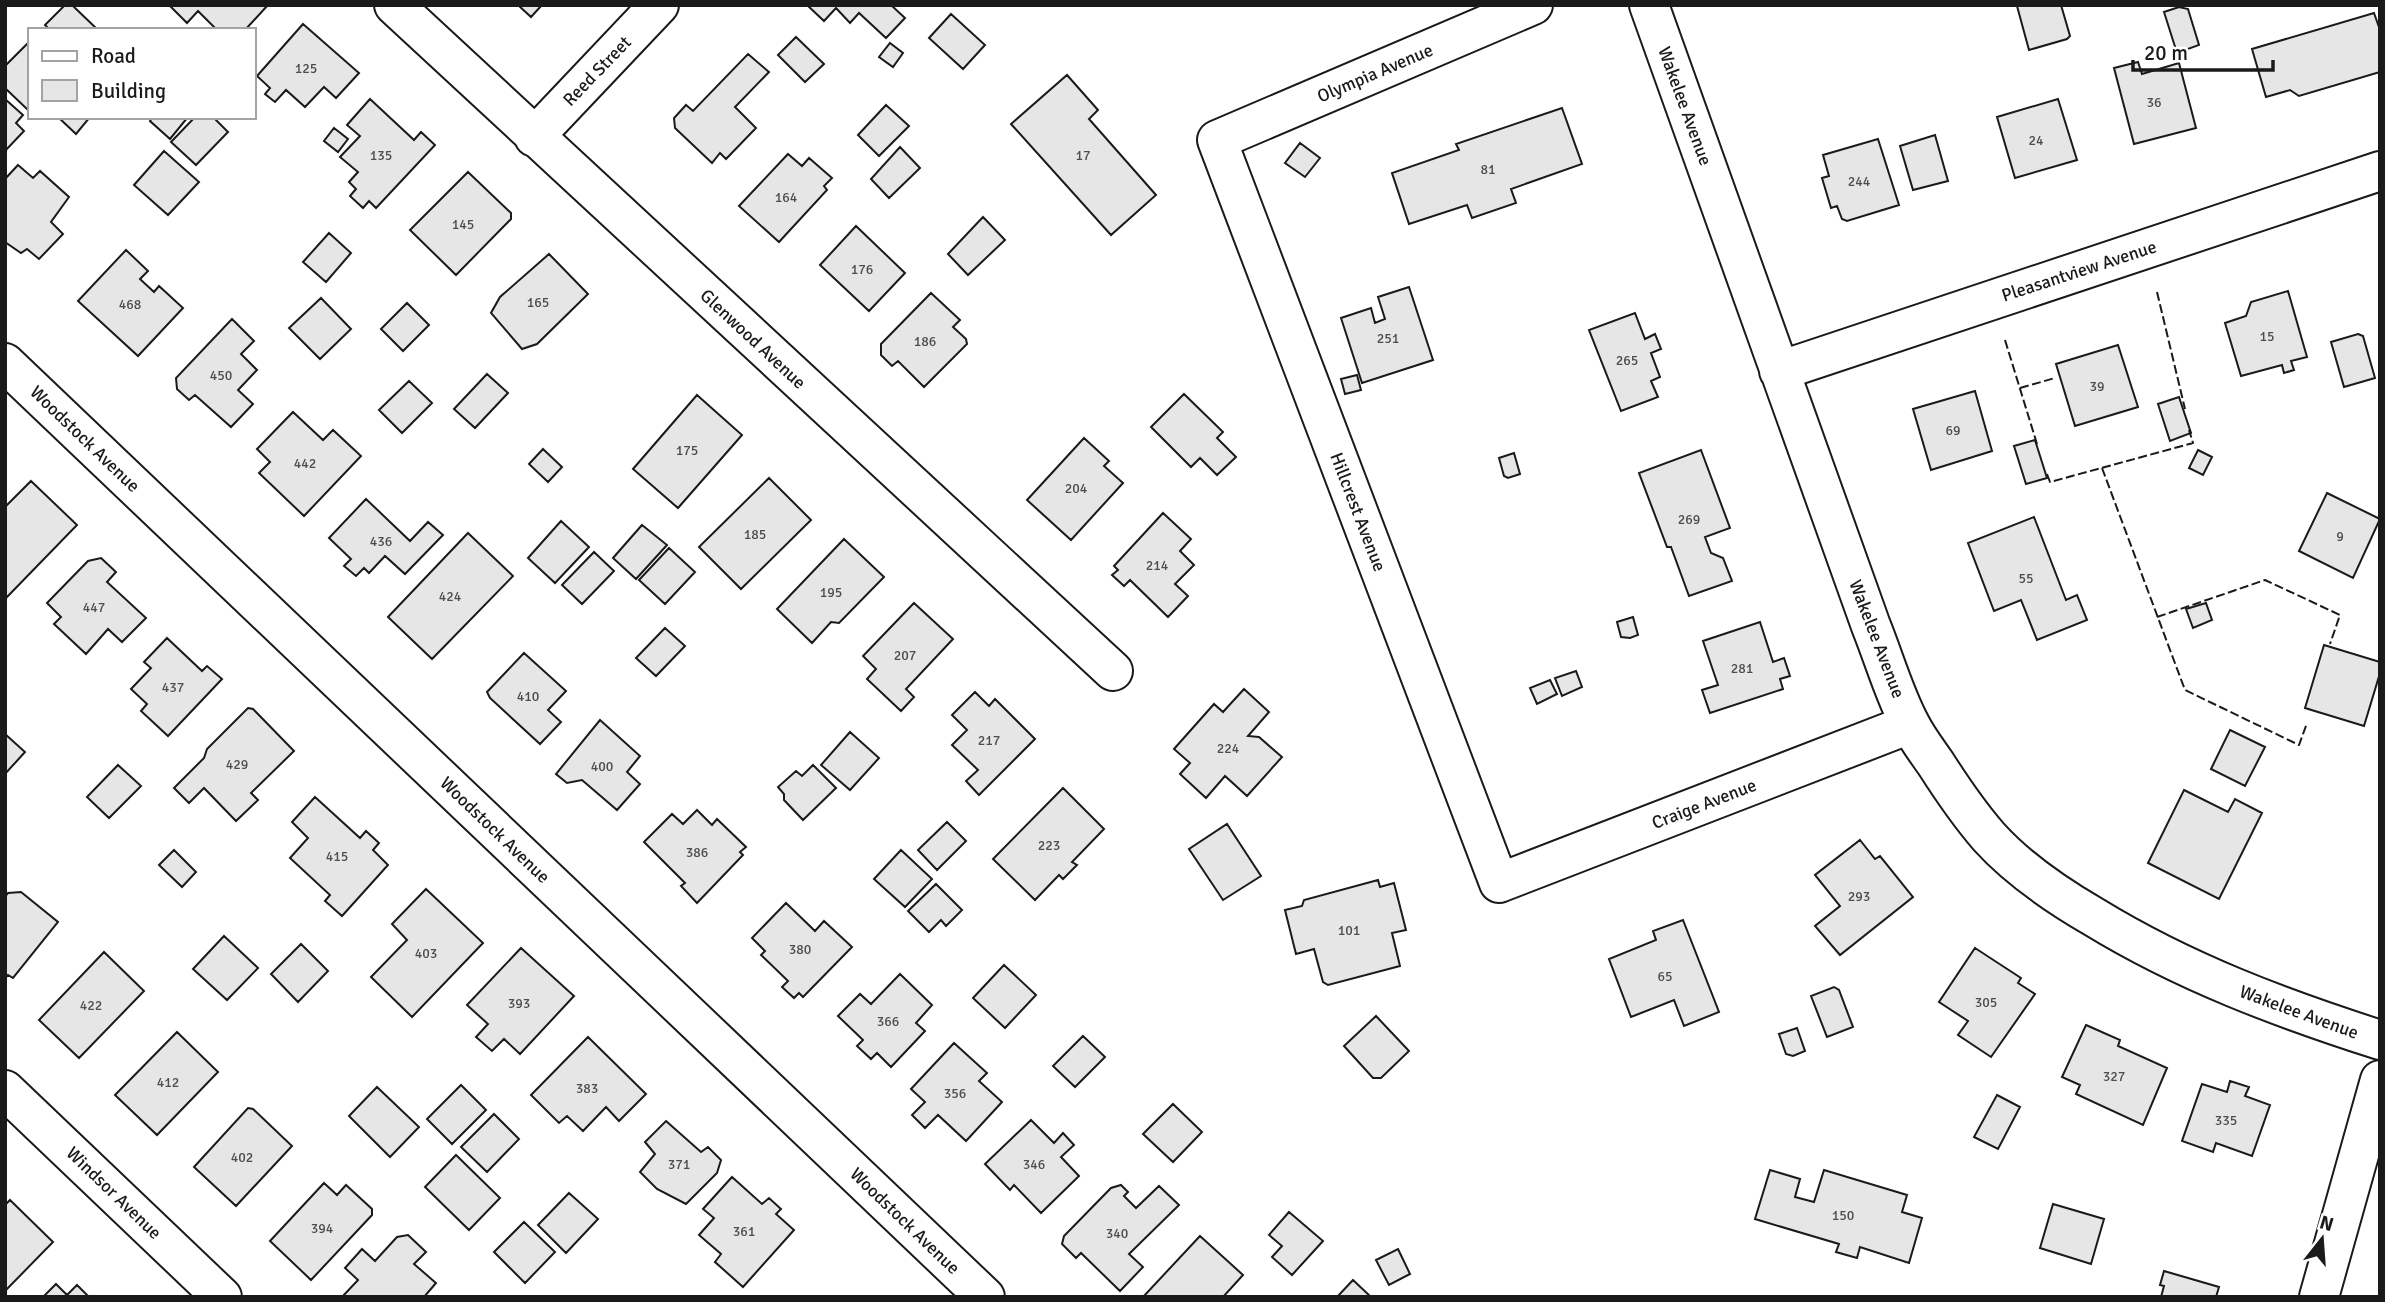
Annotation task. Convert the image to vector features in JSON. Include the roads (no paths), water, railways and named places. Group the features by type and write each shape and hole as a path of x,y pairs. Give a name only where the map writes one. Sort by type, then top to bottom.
{"street":[{"name":"Glenwood Avenue","path":"394,5 1113,671"},
{"name":"Reed Street","path":"534,137 659,5"},
{"name":"Olympia Avenue","path":"1217,141 1533,5"},
{"name":"Wakelee Avenue","path":"1649,5 1871,626 1910,724 1959,800 1990,838 2027,872 2065,900 2156,953 2266,1002 2380,1040"},
{"name":"Hillcrest Avenue","path":"1217,141 1499,883"},
{"name":"Pleasantview Avenue","path":"1779,370 2380,171"},
{"name":"Woodstock Avenue","path":"5,363 985,1297"},
{"name":"Craige Avenue","path":"1499,883 1910,724"},
{"path":"2319,1297 2380,1080"},
{"name":"Windsor Avenue","path":"5,1090 222,1297"}]}
